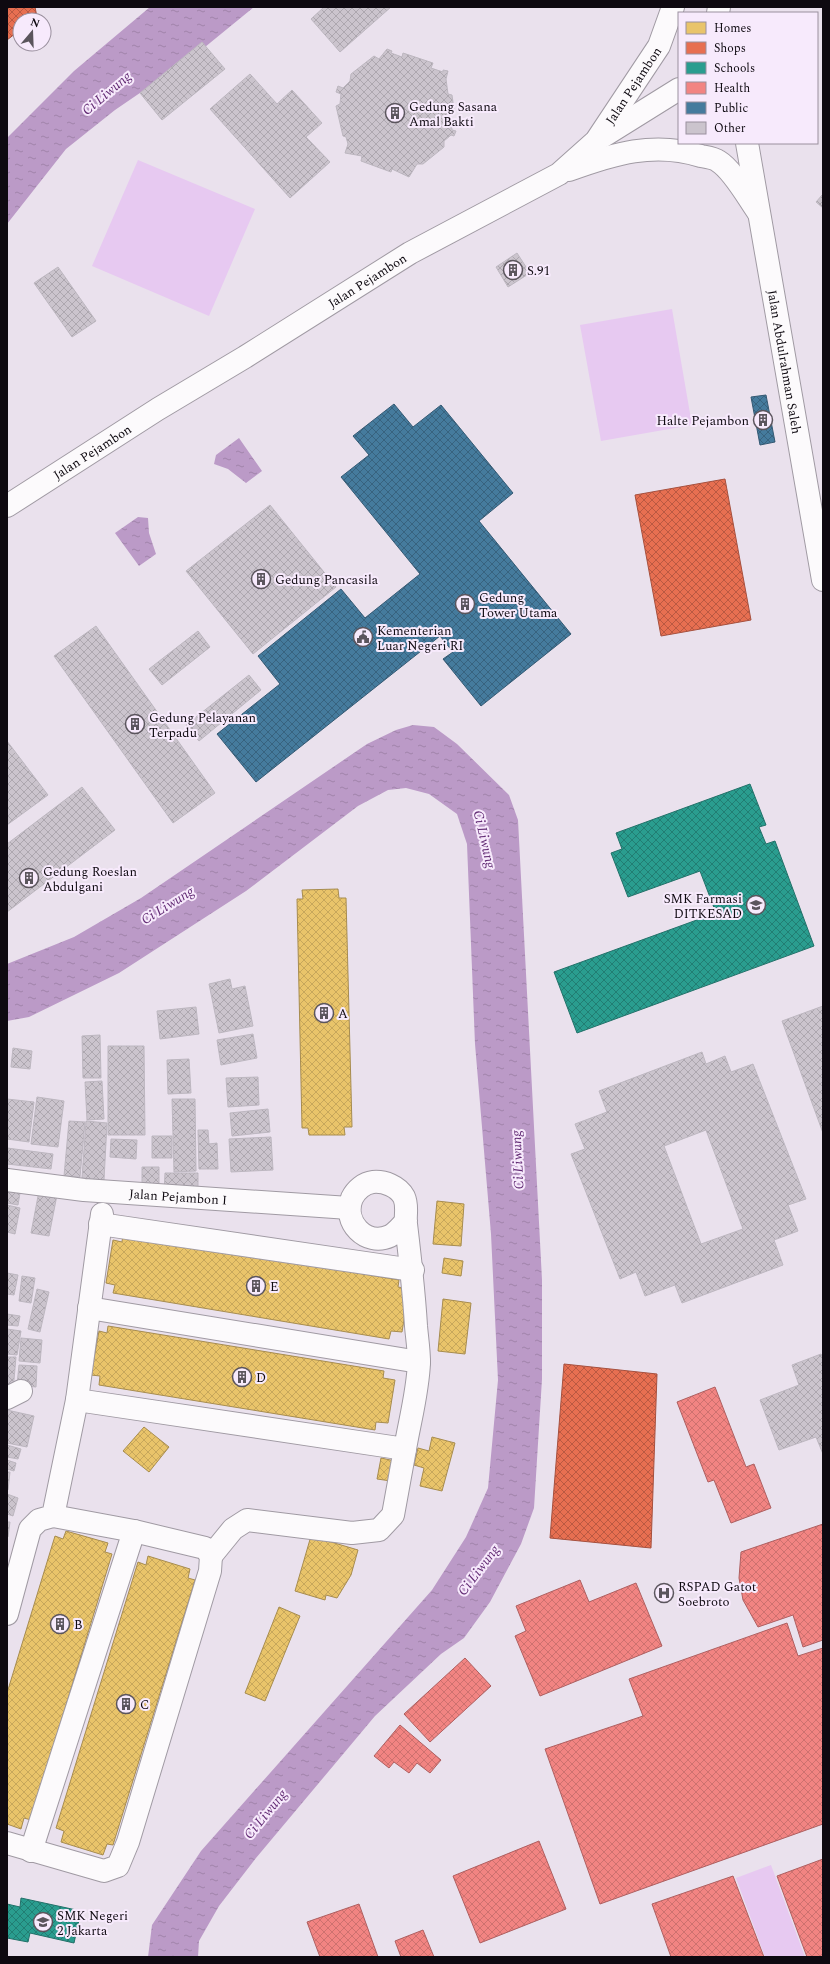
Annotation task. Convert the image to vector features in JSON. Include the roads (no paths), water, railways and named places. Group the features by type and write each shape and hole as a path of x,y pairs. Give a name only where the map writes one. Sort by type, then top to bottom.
{"street":[{"name":"Jalan Pejambon","path":"7,506 158,409 245,357 410,253 559,174 596,141 659,46 673,7"},
{"path":"596,141 678,89"},
{"name":"Jalan Abdulrahman Saleh","path":"747,144 823,580"},
{"path":"559,174 610,156 630,151 686,151 718,161 729,171 758,212"},
{"name":"Jalan Pejambon I","path":"7,1180 84,1190 350,1208"},
{"path":"7,1843 104,1872 118,1866 128,1842 210,1571 211,1556 233,1529 247,1520 352,1533 379,1530 393,1515 414,1400 419,1362 413,1270 406,1221 407,1207 404,1196 396,1188 385,1183 373,1182 365,1185 358,1190 352,1198 350,1208 351,1220 363,1235 372,1238 390,1236 406,1221"},
{"path":"53,1516 77,1400 101,1219 413,1270"},
{"path":"89,1308 419,1362"},
{"path":"77,1400 405,1449"},
{"path":"7,1614 30,1529 40,1520 53,1516 134,1530 205,1548 211,1556"},
{"path":"31,1851 134,1530"}],"water":[{"name":"Ci Liwung","path":"150,7 254,7 194,56 115,110 66,149 7,224 7,138 74,71"},
{"path":"239,438 262,471 246,483 228,469 214,464 216,455"},
{"path":"138,517 148,518 149,533 156,554 139,566 115,533"},
{"name":"Ci Liwung","path":"413,725 434,727 457,744 509,795 518,820 542,1280 542,1379 534,1508 521,1544 490,1602 464,1638 441,1654 375,1716 256,1858 219,1906 199,1941 198,1957 148,1957 152,1925 201,1851 432,1590 466,1537 488,1488 498,1380 491,1234 475,1044 467,844 457,814 429,794 406,788 388,790 358,806 246,891 119,973 29,1017 7,1021 7,964 74,937 141,898 367,744 396,730"}],"place":[{"name":"Gedung Sasana Amal Bakti","path":"395,113"},
{"name":"S.91","path":"513,270"},
{"name":"Halte Pejambon","path":"763,420"},
{"name":"Gedung Pancasila","path":"261,579"},
{"name":"Gedung Tower Utama","path":"465,604"},
{"name":"Kementerian Luar Negeri RI","path":"363,637"},
{"name":"Gedung Pelayanan Terpadu","path":"135,724"},
{"name":"Gedung Roeslan Abdulgani","path":"29,878"},
{"name":"SMK Farmasi DITKESAD","path":"756,905"},
{"name":"A","path":"324,1013"},
{"name":"E","path":"256,1286"},
{"name":"D","path":"242,1377"},
{"name":"RSPAD Gatot Soebroto","path":"664,1593"},
{"name":"B","path":"60,1624"},
{"name":"C","path":"126,1704"},
{"name":"SMK Negeri 2 Jakarta","path":"43,1922"}]}
